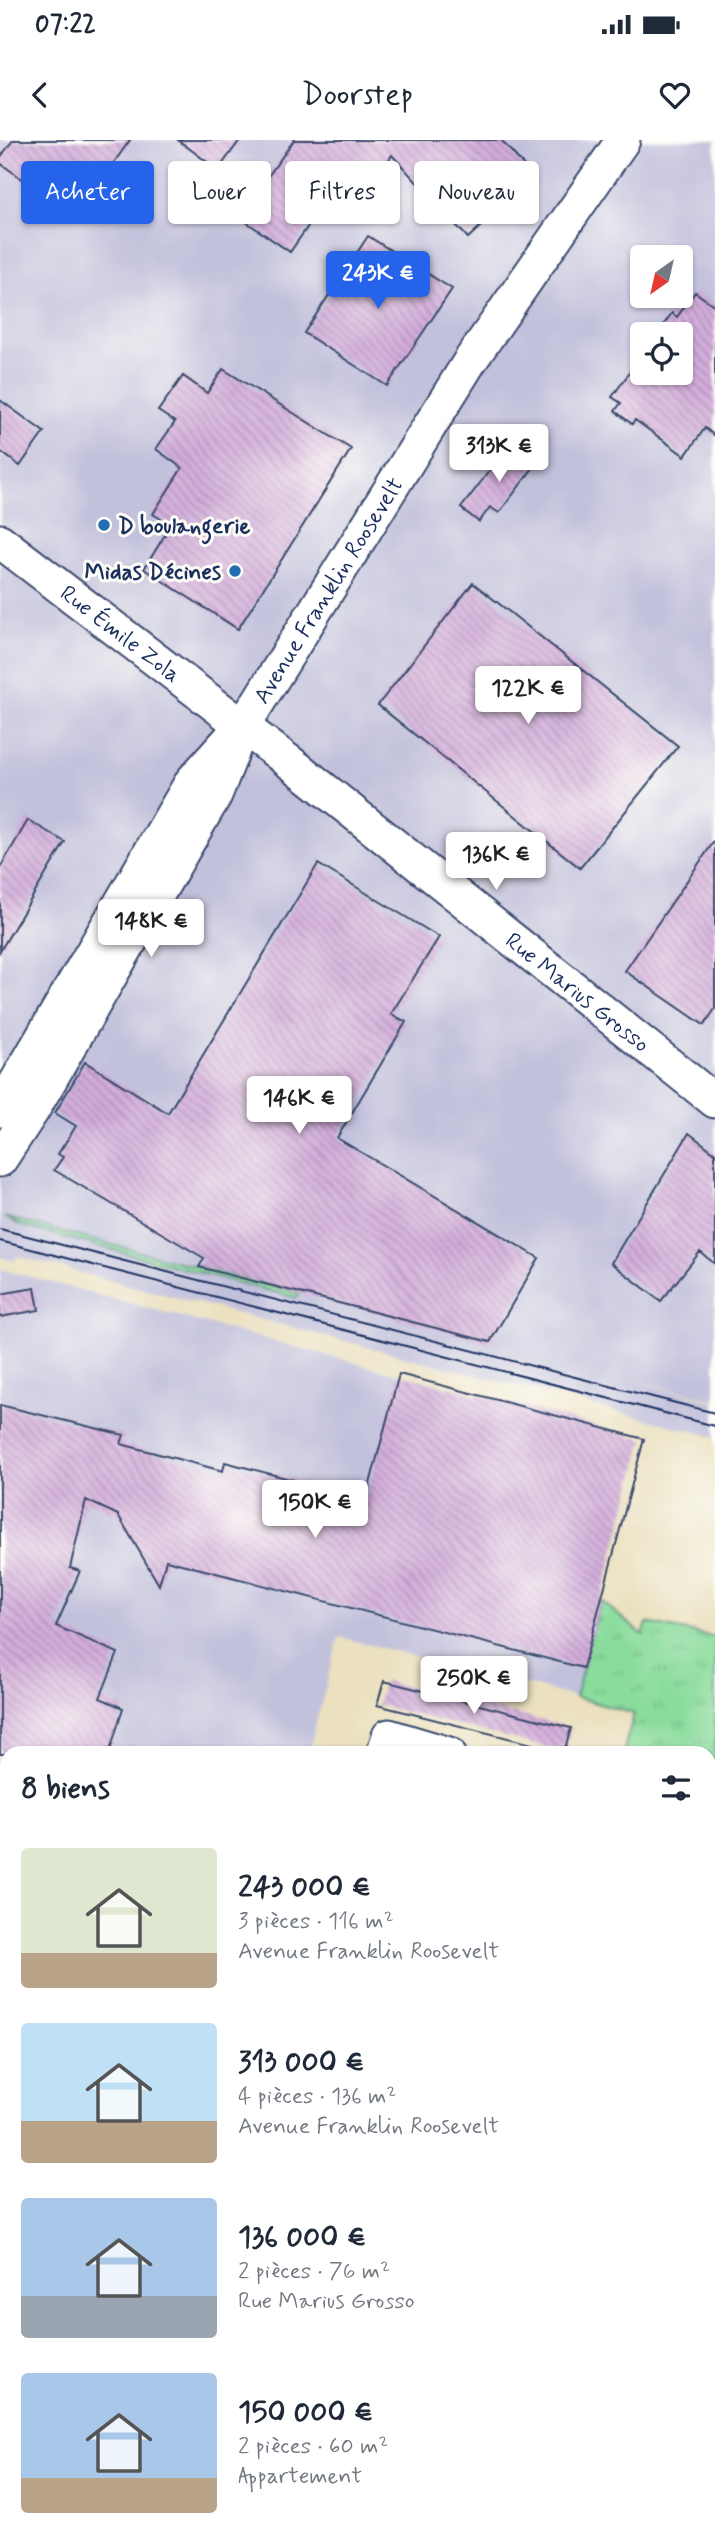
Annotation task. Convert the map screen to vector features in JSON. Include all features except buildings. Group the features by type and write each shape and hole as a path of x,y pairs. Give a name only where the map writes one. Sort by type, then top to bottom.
{"street":[{"name":"Avenue Franklin Roosevelt","path":"0,1160 32,1111 215,795 242,727 470,361 622,140"},
{"name":"Rue Émile Zola","path":"0,541 242,727"},
{"name":"Avenue Franklin Roosevelt","path":"0,1110 192,781 242,727"},
{"name":"Rue Marius Grosso","path":"242,727 300,770 715,1101"},
{"path":"385,1746 388,1736 422,1746"}],"shaded area":[{"path":"0,140 715,140 715,1400 600,1371 715,1402 715,1437 16,1256 15,1261 0,1257"},
{"path":"0,1269 644,1439 575,1697 339,1637 310,1746 0,1746"}],"green space":[{"path":"4,1217 299,1293 297,1298 22,1226"},
{"path":"601,1601 643,1635 647,1623 715,1637 715,1746 625,1746 634,1714 575,1697"}],"tram line":[{"path":"0,1229 715,1413"},
{"path":"0,1241 715,1426"}],"place":[{"name":"D boulangerie","path":"104,525"},
{"name":"Midas Décines","path":"235,571"}]}
